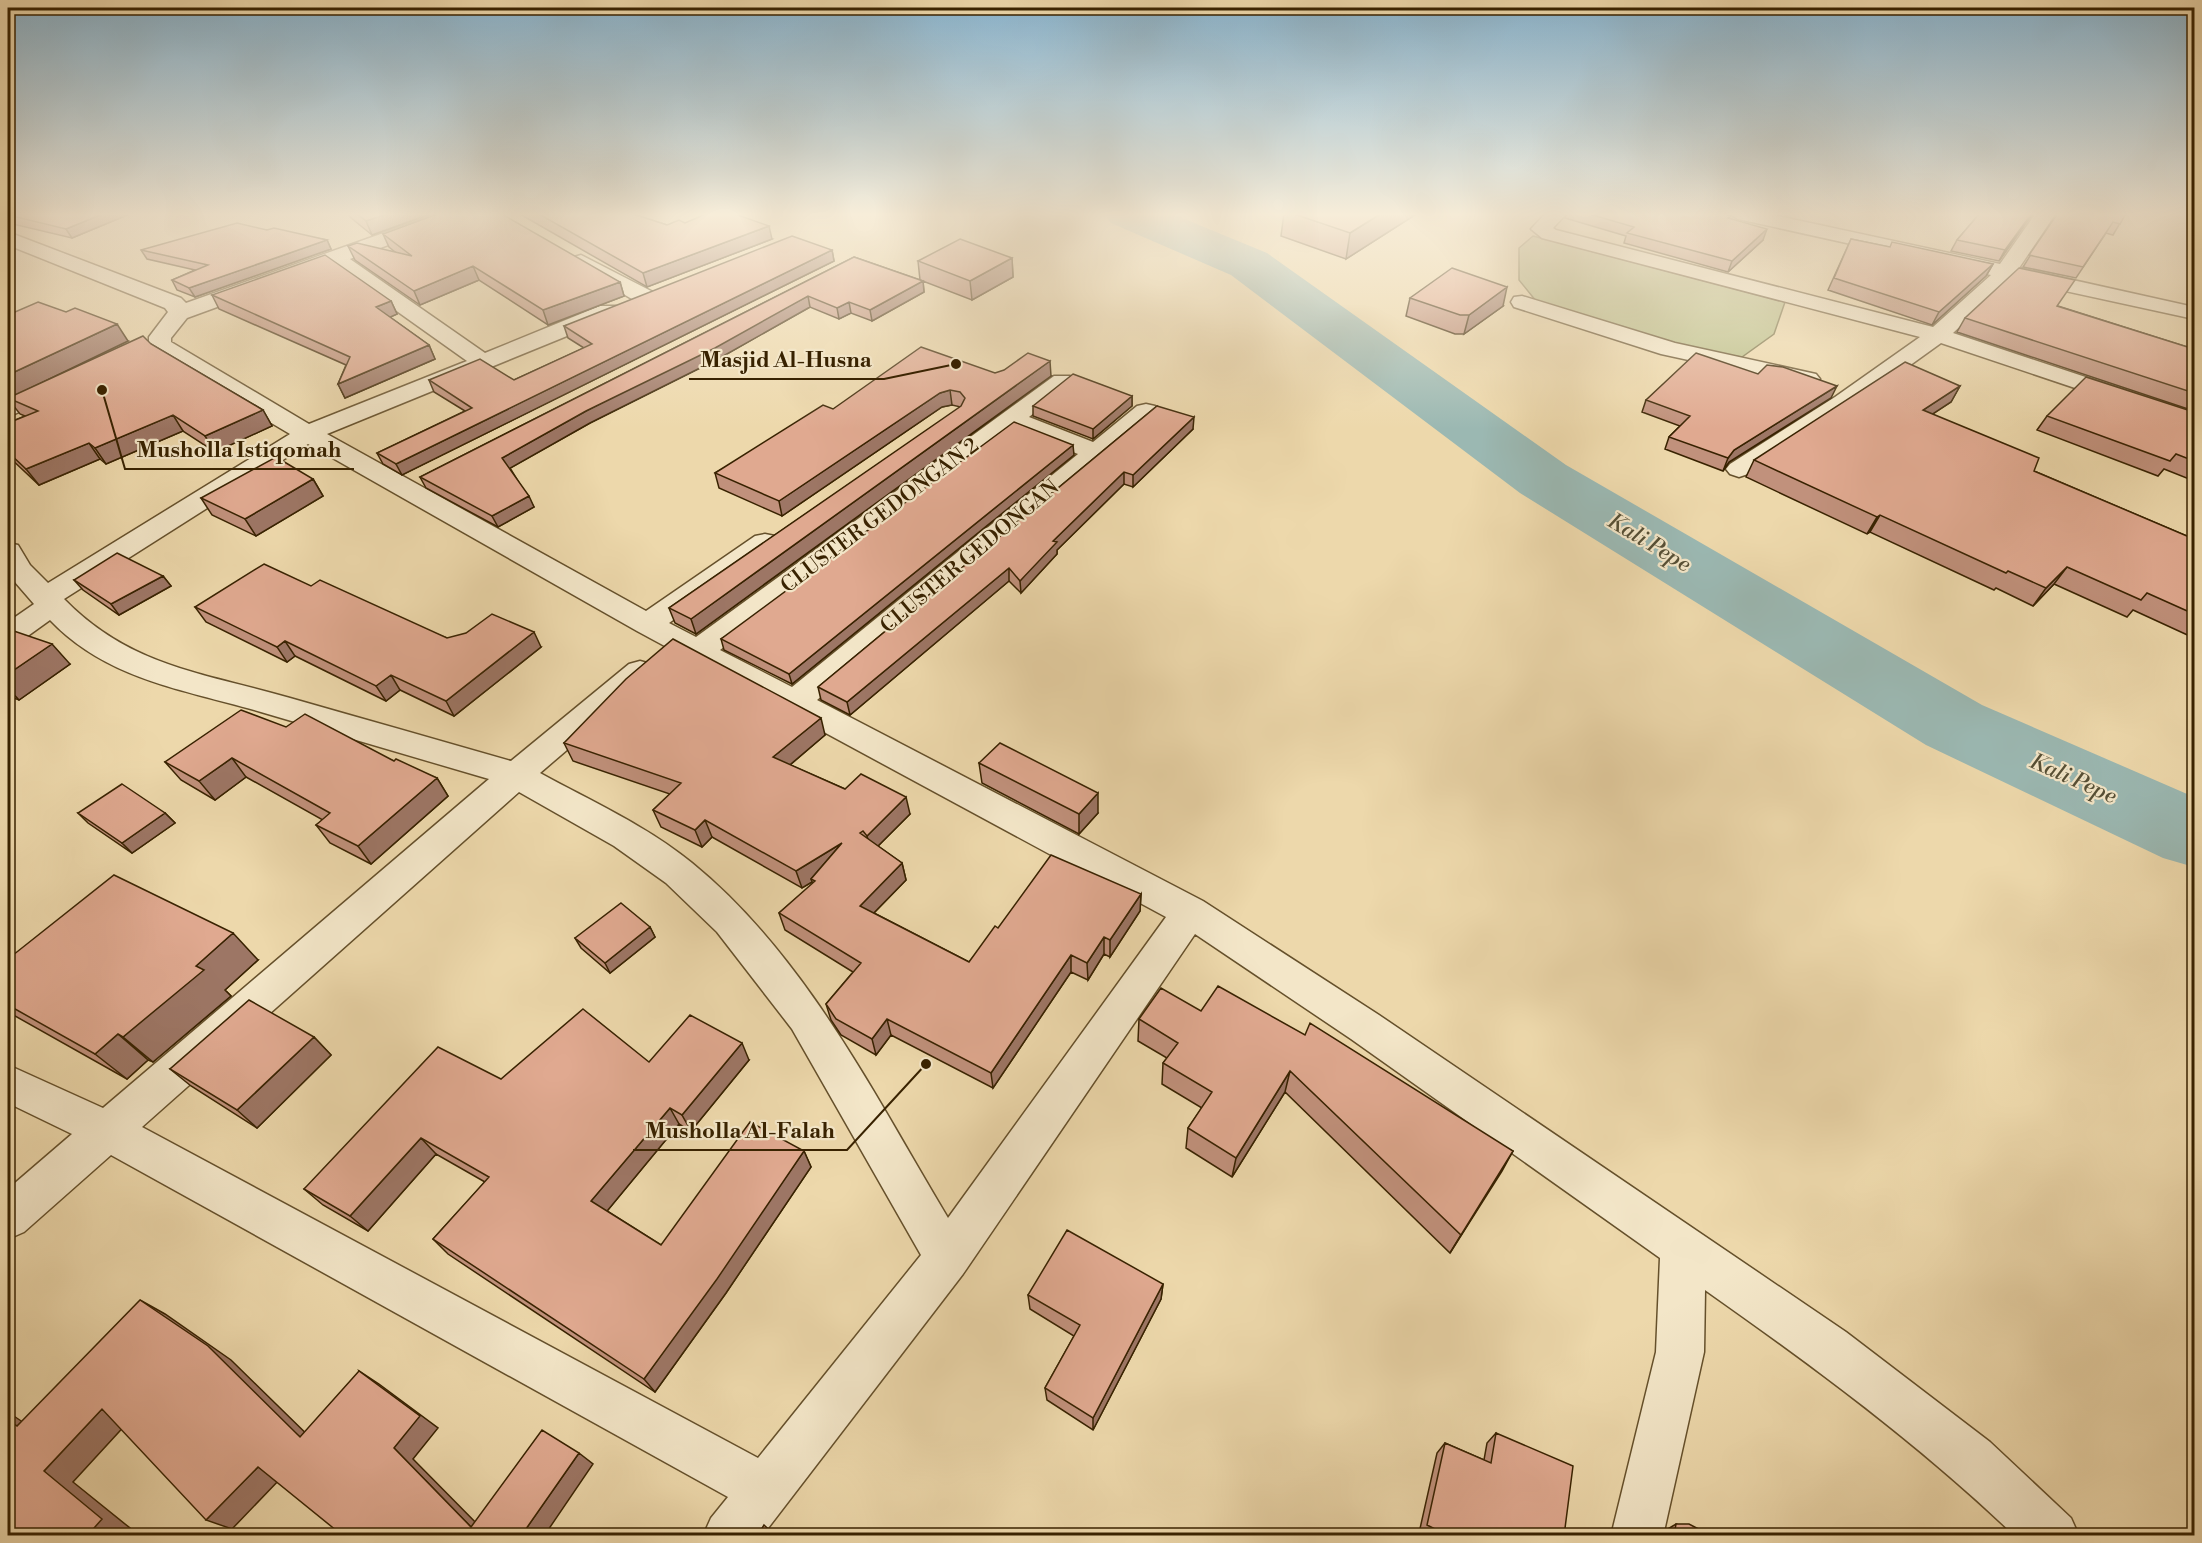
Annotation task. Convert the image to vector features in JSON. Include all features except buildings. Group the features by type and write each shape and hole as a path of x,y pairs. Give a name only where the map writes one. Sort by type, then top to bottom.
{"street":[{"path":"127,285 173,303 179,308 160,332 160,344 170,353 308,434 411,483 674,638 1190,912 1287,974 1829,1349 1972,1460 2053,1536"},
{"path":"160,332 268,285"},
{"path":"373,285 482,361"},
{"path":"8,636 49,602 308,434 482,361 656,293 639,285"},
{"path":"1745,285 1938,335 2194,421"},
{"path":"1739,469 1855,395 1938,335 1991,285"},
{"path":"2065,285 2194,313"},
{"path":"1522,302 1643,342 1688,354 1782,371 1855,395"},
{"path":"8,410 76,377"},
{"name":"CLUSTER GEDONGAN 2","path":"674,638 1011,419 1062,381"},
{"name":"CLUSTER GEDONGAN","path":"794,702 1146,411"},
{"path":"1011,419 1096,452"},
{"path":"8,1217 674,638 785,529"},
{"path":"8,551 19,570 72,625 113,654 172,679 259,700 516,775 626,836 679,873 730,921 806,1017 947,1258"},
{"path":"729,1536 947,1258 1190,912"},
{"path":"8,1083 108,1131 764,1489"},
{"path":"1637,1536 1680,1352 1683,1246"}],"green space":[{"path":"1523,285 1720,285 1785,302 1774,334 1742,357 1696,352 1536,301"}],"waterway":[{"name":"Kali Pepe","path":"1278,285 1543,479 1954,725 2194,834"}],"place":[{"name":"Masjid Al-Husna","path":"956,364"},
{"name":"Musholla Istiqomah","path":"102,390"},
{"name":"Musholla Al-Falah","path":"926,1064"}]}
